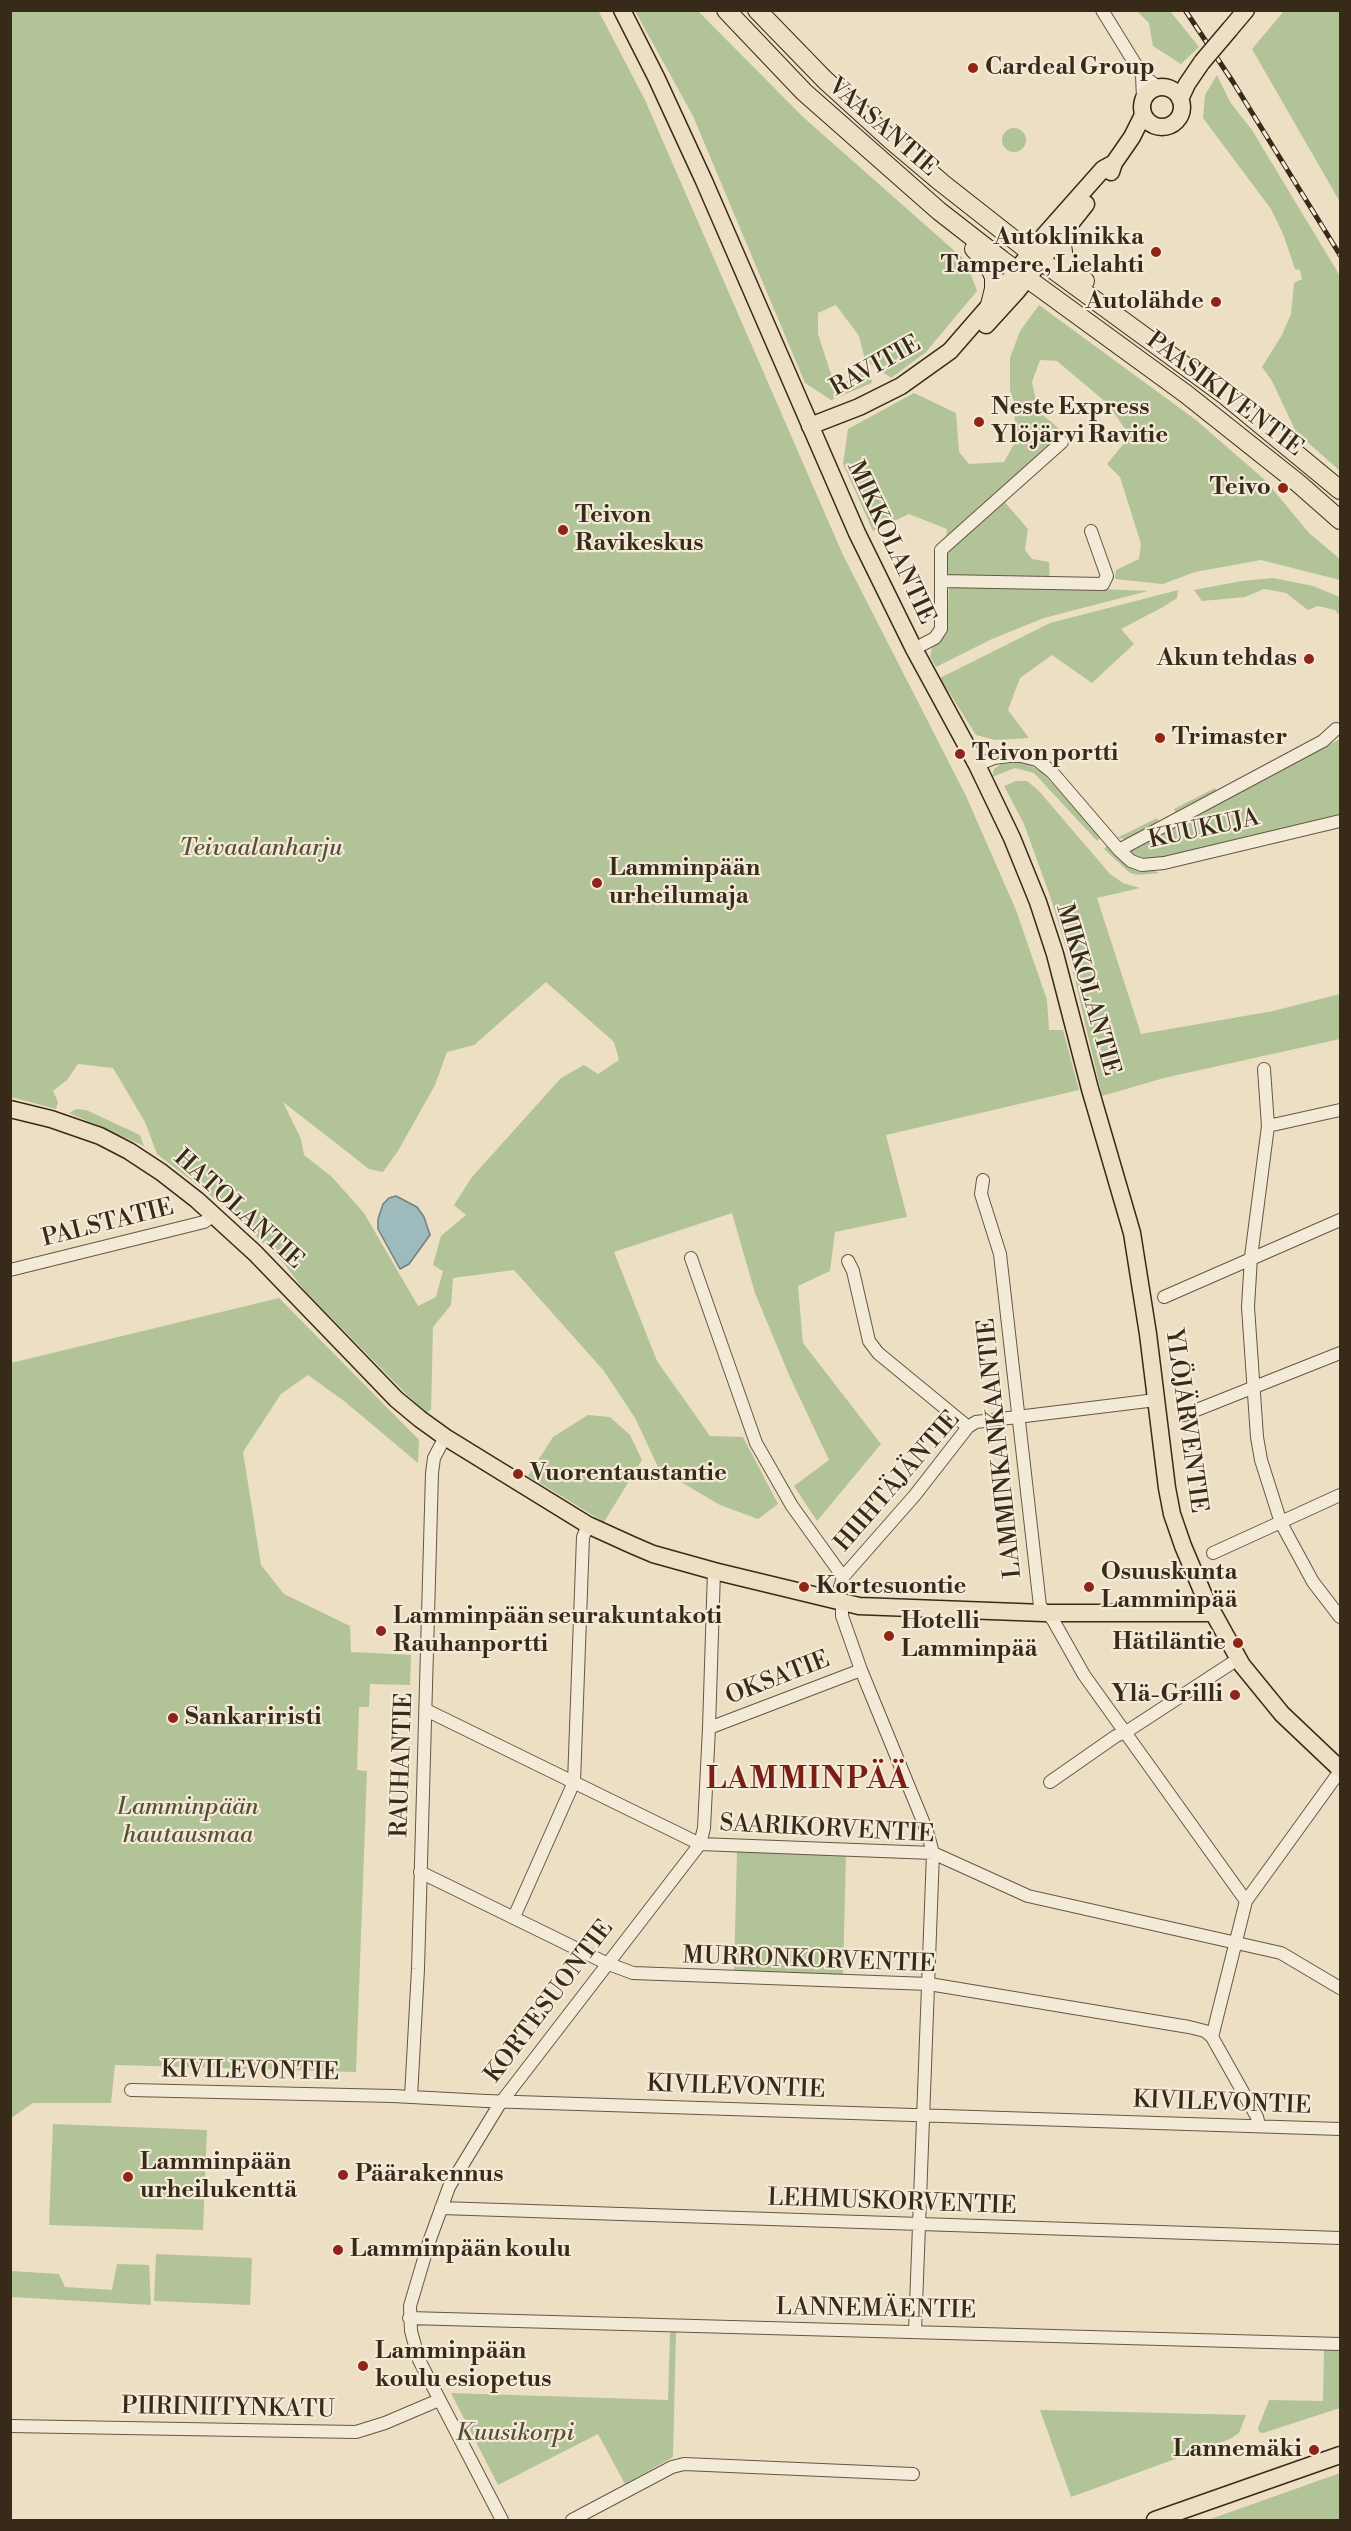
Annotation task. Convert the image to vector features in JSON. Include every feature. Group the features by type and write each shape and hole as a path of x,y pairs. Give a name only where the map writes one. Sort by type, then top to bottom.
{"highway":[{"name":"VAASANTIE","path":"726,10 804,92 939,211 1021,274"},
{"name":"VAASANTIE","path":"757,10 825,80 891,140 1035,256"},
{"path":"939,211 953,233 987,262 994,284 990,305"},
{"path":"1065,230 1062,254 1066,263 1131,318 1137,331"},
{"name":"PAASIKIVENTIE","path":"1035,256 1226,396 1341,490"},
{"name":"PAASIKIVENTIE","path":"1021,274 1186,394 1341,520"}],"main road":[{"name":"MIKKOLANTIE","path":"622,10 704,181 853,524 914,650 977,765 1012,838 1038,902 1055,954 1094,1103"},
{"path":"1035,256 1065,230 1110,174 1114,163 1146,113 1152,89 1173,89 1202,62 1246,10"},
{"path":"1146,113 1166,127 1176,122 1182,111 1173,89"},
{"path":"1035,256 1103,169 1114,163"},
{"name":"RAVITIE","path":"810,426 859,407 902,386 920,375 960,342 982,329 1035,256"},
{"name":"RAVITIE","path":"960,342 990,305 1021,274"},
{"name":"YLÖJÄRVENTIE","path":"1094,1103 1132,1233 1172,1514 1186,1554 1213,1613 1238,1659 1282,1714 1341,1770"},
{"name":"HATOLANTIE","path":"10,1109 88,1132 129,1150 177,1184 214,1215 298,1296 396,1399 445,1437"},
{"path":"445,1437 588,1525 653,1554 839,1602 882,1608 1044,1613 1213,1613"},
{"path":"1155,2520 1341,2455"}],"street":[{"path":"1102,10 1142,75 1146,113"},
{"path":"1142,75 1173,89"},
{"path":"914,650 935,638 940,632 942,621 941,550 1062,442"},
{"path":"942,581 1102,584 1107,576 1091,531"},
{"path":"1119,850 1314,746 1336,729"},
{"name":"KUUKUJA","path":"977,765 994,758 1009,756 1037,760 1052,772 1119,850 1137,864 1164,863 1341,821"},
{"path":"1264,1069 1268,1126 1251,1257 1248,1307 1261,1460 1281,1523 1312,1582 1341,1617"},
{"path":"1268,1126 1341,1110"},
{"name":"LAMMINKANKAANTIE","path":"983,1180 981,1194 1000,1254 1040,1606 1044,1613 1053,1620 1084,1675 1246,1901"},
{"name":"PALSTATIE","path":"10,1270 204,1222 214,1215"},
{"path":"1164,1297 1251,1257 1341,1220"},
{"path":"691,1258 765,1463 792,1506 843,1577"},
{"path":"848,1261 869,1341 878,1353 968,1427"},
{"path":"1184,1415 1341,1353"},
{"name":"HIIHTÄJÄNTIE","path":"839,1602 843,1577 915,1495 968,1427 976,1422 1156,1400"},
{"name":"RAUHANTIE","path":"411,2097 426,1710 432,1473 434,1458 445,1437"},
{"path":"1213,1553 1341,1495"},
{"path":"514,1917 574,1782 583,1537 588,1525"},
{"name":"KORTESUONTIE","path":"502,2520 416,2351 410,2318 414,2290 441,2208 455,2176 502,2100 700,1844 704,1827 714,1570"},
{"path":"839,1602 861,1670 927,1831 933,1853 915,2332"},
{"path":"1050,1782 1116,1736 1126,1732 1238,1659"},
{"name":"OKSATIE","path":"709,1728 861,1670"},
{"name":"SAARIKORVENTIE","path":"426,1710 700,1844 933,1853 1028,1896 1281,1953 1341,1988"},
{"path":"1259,2125 1257,2117 1212,2037 1246,1901 1341,1770"},
{"name":"MURRONKORVENTIE","path":"420,1872 606,1963 645,1975 929,1984 1189,2027 1205,2031 1212,2037"},
{"name":"KIVILEVONTIE","path":"131,2090 411,2097 1341,2129"},
{"name":"LEHMUSKORVENTIE","path":"441,2208 1341,2238"},
{"name":"LANNEMÄENTIE","path":"410,2318 1341,2344"},
{"name":"PIIRINIITYNKATU","path":"10,2426 356,2432 386,2423 439,2400"},
{"path":"572,2520 672,2467 684,2464 913,2474"}],"green space":[{"name":"Teivaalanharju","path":"598,10 645,100 843,555 966,796 1016,910 1047,1000 1049,1030 1063,1030 1079,1090 886,1135 907,1217 835,1232 830,1271 798,1286 803,1343 881,1444 817,1521 794,1486 829,1460 789,1375 755,1293 732,1213 614,1252 657,1361 710,1436 743,1437 778,1504 758,1519 720,1505 659,1469 635,1418 604,1371 514,1270 453,1278 451,1305 433,1327 431,1410 425,1413 304,1290 282,1261 222,1204 157,1154 145,1122 113,1068 78,1064 67,1080 53,1091 58,1102 56,1109 11,1097 10,11","holes":["546,982 614,1042 619,1060 598,1074 584,1065 561,1078 472,1177 454,1205 466,1215 441,1236 433,1265 443,1271 436,1297 418,1306 364,1213 332,1177 304,1155 301,1139 283,1102 369,1169 383,1172 398,1151 435,1085 447,1052 474,1045"]},
{"path":"635,11 698,11 803,117 966,261 977,291 926,352 891,378 865,360 859,336 836,305 818,313 818,334 831,374 841,385 861,372 871,376 872,383 831,400 805,383 693,116"},
{"path":"1137,11 1170,11 1199,47 1181,64 1153,46 1149,23"},
{"path":"1284,11 1340,11 1340,202 1252,49"},
{"path":"1217,75 1230,102 1252,130 1340,276 1340,471 1296,432 1272,381 1262,367 1282,335 1291,314 1294,283 1302,279 1300,270 1295,269 1283,234 1271,209 1203,118 1205,95"},
{"path":"1014,128 1023,131 1026,140 1023,149 1014,152 1005,149 1002,140 1005,131"},
{"path":"1039,305 1196,420 1266,481 1309,533 1340,559 1340,580 1261,560 1195,572 1163,584 1115,579 1116,570 1139,559 1141,544 1120,477 1107,464 1130,436 1108,404 1057,361 1040,360 1032,382 1038,411 1063,432 1055,445 946,541 947,529 909,514 873,531 843,464 848,429 914,393 956,413 959,452 969,464 1004,462 1014,444 1015,405 1010,390 1010,358 1020,331"},
{"path":"1002,499 1028,529 1025,550 1032,559 1049,562 1050,581 948,579 947,549"},
{"path":"1273,578 1313,586 1340,597 1340,616 1335,610 1318,606 1308,610 1286,593 1264,589 1245,597 1202,601 1194,590 1242,581"},
{"path":"949,585 1148,591 1044,618 992,639 936,667 930,657 932,647 947,634"},
{"path":"1178,590 1177,598 1121,629 1134,644 1092,683 1052,655 1020,678 1008,710 1029,738 995,740 976,735 940,678 1050,623"},
{"path":"1340,739 1340,817 1175,856 1142,860 1134,856 1130,850"},
{"path":"1026,763 1042,772 1101,837 1097,841 1034,773 1015,768 992,777 994,769 1001,764"},
{"path":"1016,781 1027,781 1039,791 1110,874 1123,883 1140,888 1097,898 1141,1034 1273,1011 1340,994 1340,1039 1164,1078 1102,1096 1072,967 1050,896 1024,824 1004,786"},
{"path":"1215,788 1217,793 1176,814 1174,809"},
{"path":"1157,818 1159,823 1127,839 1117,838"},
{"path":"1108,845 1134,869 1154,870 1159,873 1138,875 1130,873 1104,849"},
{"path":"76,1109 86,1110 140,1135 144,1146 69,1113"},
{"name":"Lamminpään hautausmaa","path":"279,1298 419,1440 418,1463 344,1401 308,1375 281,1394 243,1452 261,1565 284,1594 350,1626 351,1652 411,1655 410,1685 370,1684 369,1707 359,1707 357,1770 367,1771 356,2072 115,2065 111,2103 33,2103 11,2118 11,1363"},
{"path":"588,1415 610,1417 630,1435 642,1460 604,1522 528,1476 553,1437"},
{"path":"737,1850 846,1854 843,1975 734,1973"},
{"name":"Lamminpään urheilukenttä","path":"53,2124 207,2130 203,2230 49,2225"},
{"path":"156,2254 252,2258 250,2305 154,2301"},
{"path":"117,2264 149,2265 151,2305 11,2297 11,2271 59,2274 65,2287 112,2290"},
{"name":"Kuusikorpi","path":"670,2332 676,2332 673,2457 625,2484 598,2434 498,2485 451,2393 668,2400"},
{"path":"1324,2349 1340,2350 1340,2408 1263,2433 1259,2432 1258,2428 1269,2400 1323,2401"},
{"path":"1040,2410 1246,2415 1239,2433 1230,2439 1071,2497"},
{"path":"1340,2473 1340,2520 1208,2520 1326,2478"}],"water":[{"path":"396,1196 417,1207 424,1217 430,1235 409,1264 400,1269 378,1229 378,1219 383,1204 389,1198"}],"railway":[{"path":"1185,10 1233,82 1340,255"}],"place":[{"name":"Cardeal Group","path":"973,68"},
{"name":"Autoklinikka Tampere, Lielahti","path":"1156,252"},
{"name":"Autolähde","path":"1216,302"},
{"name":"Neste Express Ylöjärvi Ravitie","path":"979,422"},
{"name":"Teivo","path":"1283,488"},
{"name":"Teivon Ravikeskus","path":"563,530"},
{"name":"Akun tehdas","path":"1309,659"},
{"name":"Trimaster","path":"1160,738"},
{"name":"Teivon portti","path":"960,754"},
{"name":"Lamminpään urheilumaja","path":"597,883"},
{"name":"Vuorentaustantie","path":"518,1474"},
{"name":"Kortesuontie","path":"804,1587"},
{"name":"Osuuskunta Lamminpää","path":"1089,1587"},
{"name":"Lamminpään seurakuntakoti Rauhanportti","path":"381,1631"},
{"name":"Hotelli Lamminpää","path":"889,1636"},
{"name":"Hätiläntie","path":"1238,1643"},
{"name":"Ylä-Grilli","path":"1235,1695"},
{"name":"Sankariristi","path":"173,1718"},
{"name":"Päärakennus","path":"343,2175"},
{"name":"Lamminpään urheilukenttä","path":"128,2177"},
{"name":"Lamminpään koulu","path":"338,2250"},
{"name":"Lamminpään koulu esiopetus","path":"363,2366"},
{"name":"Lannemäki","path":"1314,2450"}],"district":[{"name":"LAMMINPÄÄ","path":"808,1781"}]}
